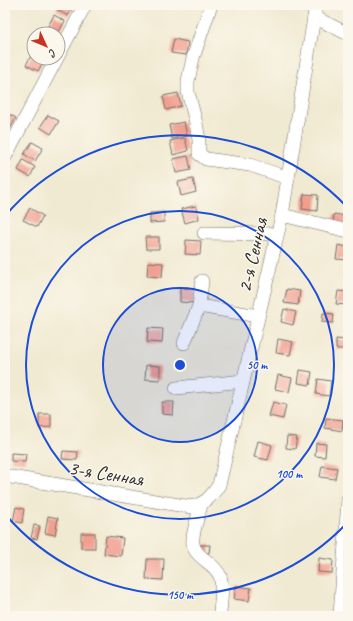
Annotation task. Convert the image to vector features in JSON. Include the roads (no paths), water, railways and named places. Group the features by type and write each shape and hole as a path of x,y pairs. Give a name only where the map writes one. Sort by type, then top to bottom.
{"street":[{"path":"66,42 85,5"},
{"path":"211,5 192,58 188,81 188,92 198,135 199,154 203,158 210,160 250,165 288,178"},
{"path":"315,11 348,34"},
{"name":"2-я Сенная","path":"201,504 211,496 219,485 282,215 315,11"},
{"path":"5,157 53,66"},
{"path":"282,215 348,231"},
{"path":"204,233 277,234"},
{"path":"184,343 199,306 202,280"},
{"path":"199,306 258,316"},
{"path":"176,388 243,381"},
{"name":"3-я Сенная","path":"5,476 191,507 201,504"},
{"path":"340,616 348,499"},
{"path":"201,504 193,544 196,552 220,575 222,586 220,616"}]}
